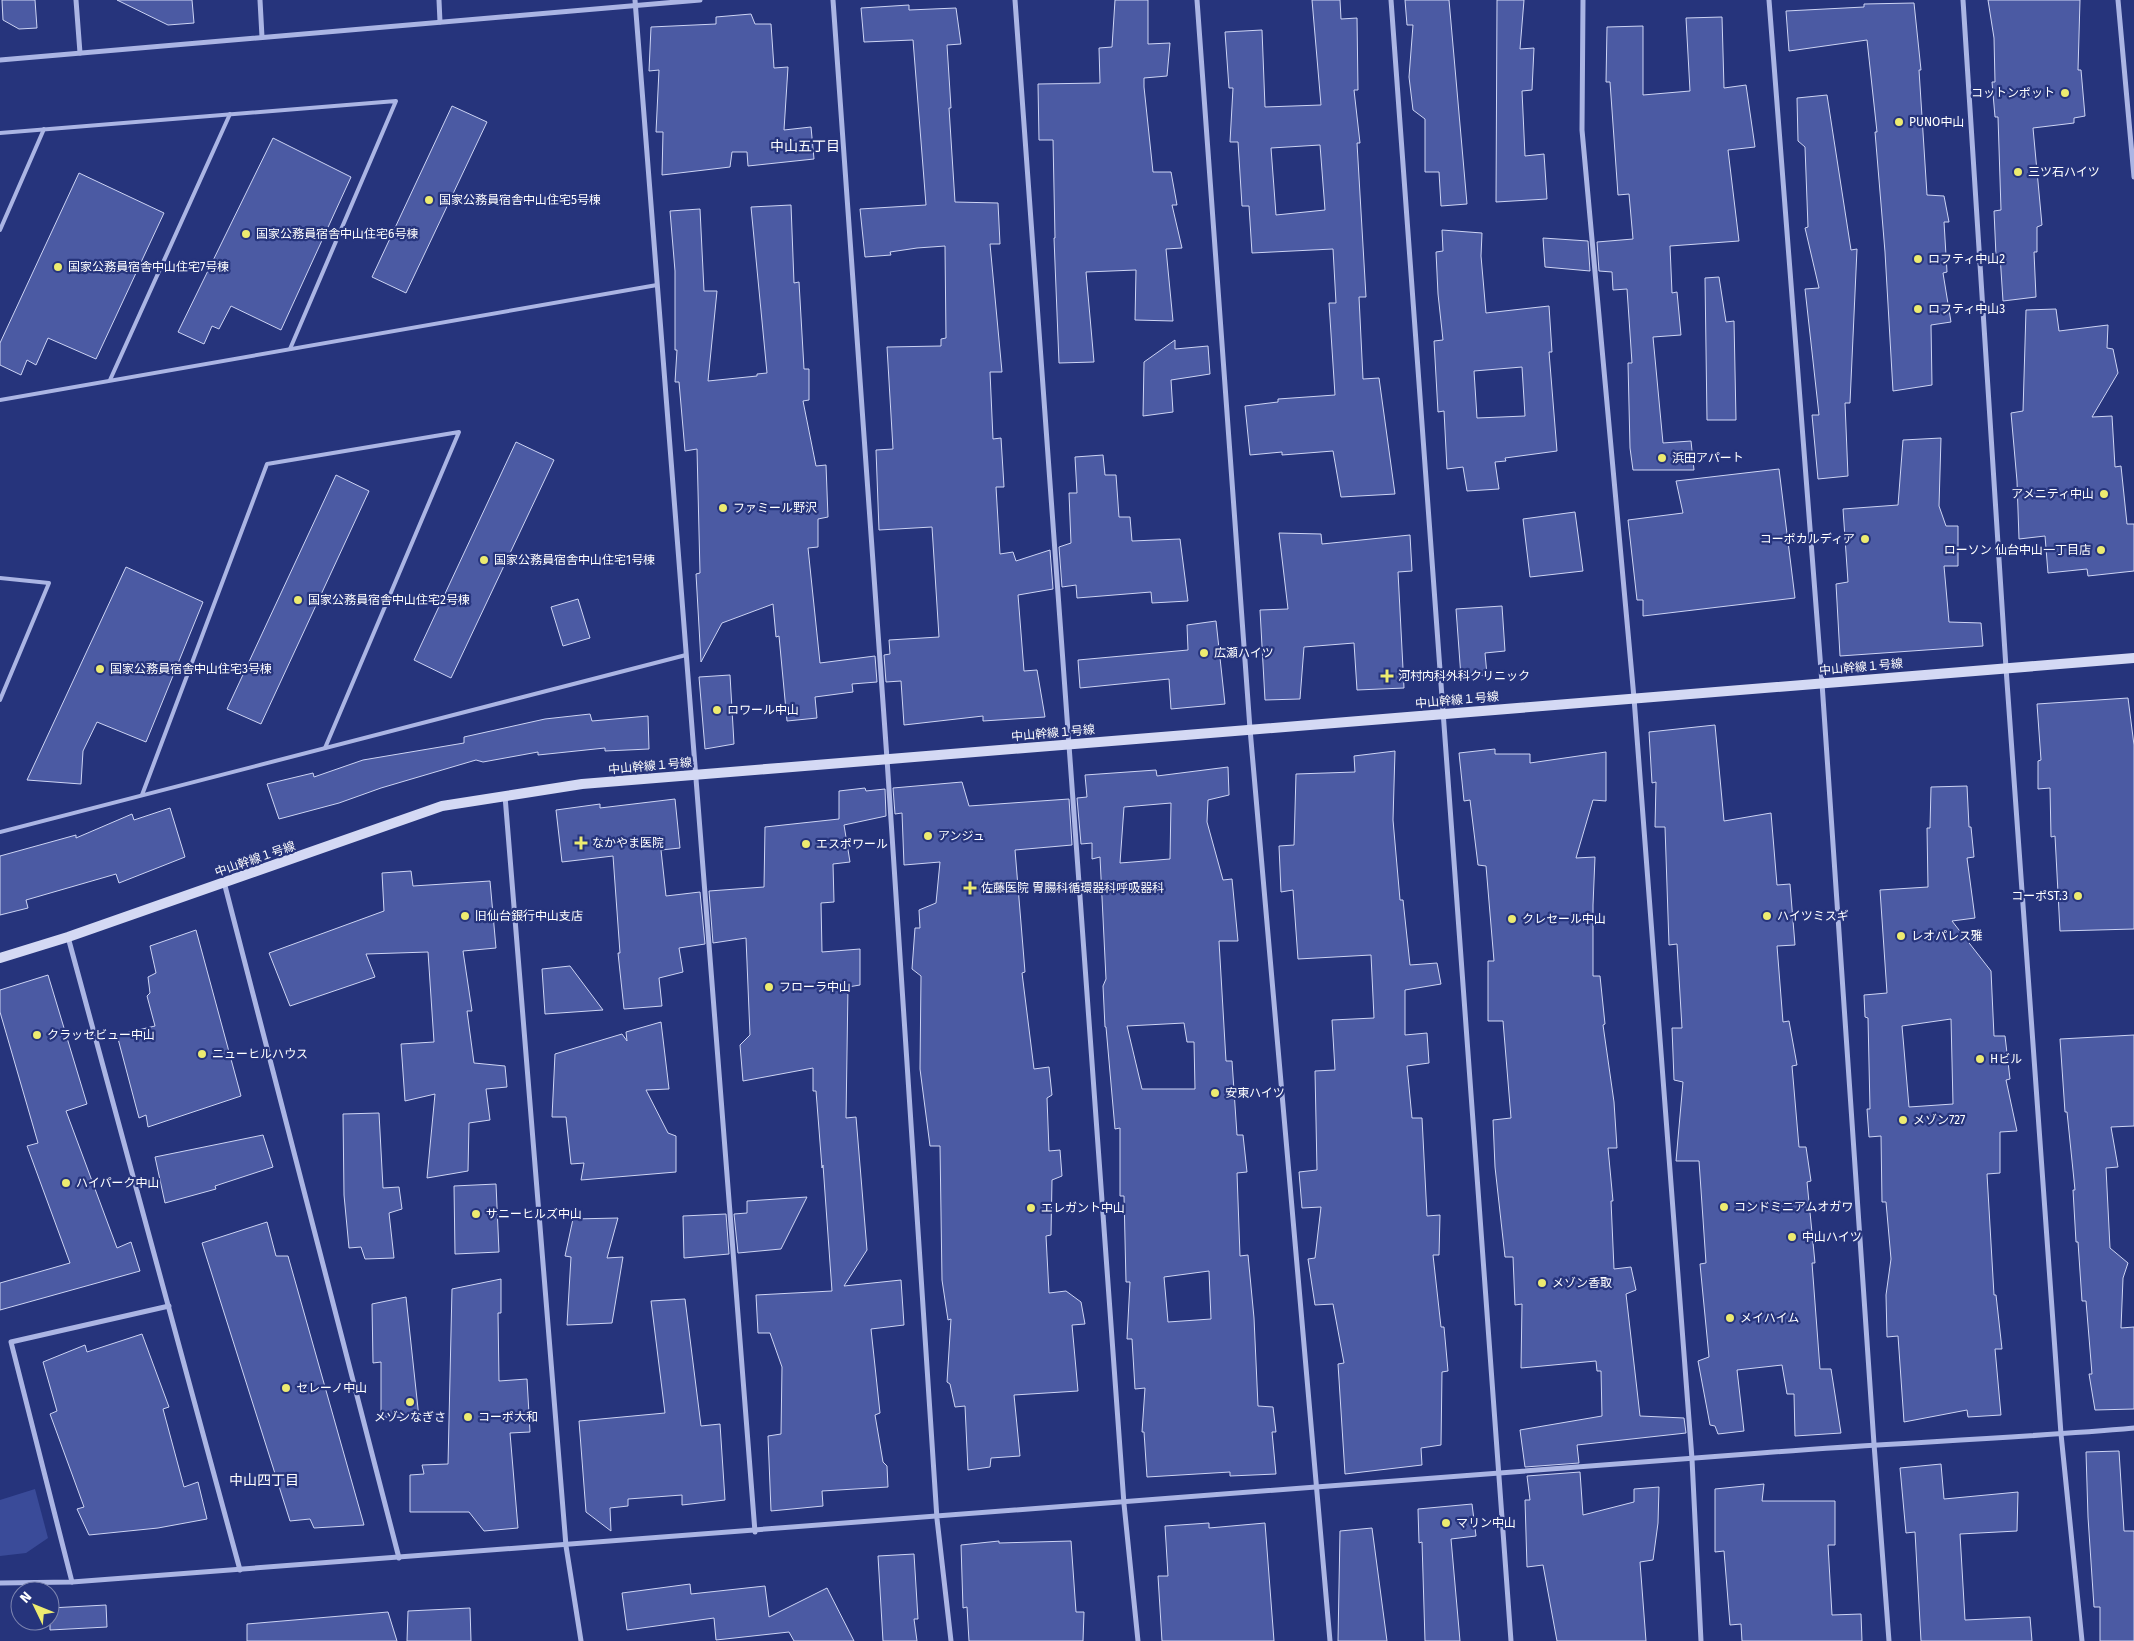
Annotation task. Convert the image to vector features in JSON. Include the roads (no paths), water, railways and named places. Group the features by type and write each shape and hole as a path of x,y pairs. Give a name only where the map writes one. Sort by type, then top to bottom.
{"street":[{"path":"76,0 80,53"},
{"path":"260,0 262,37"},
{"path":"439,0 440,22"},
{"path":"0,60 635,3 700,0"},
{"path":"833,0 887,759 937,1519 951,1641"},
{"path":"1015,0 1124,1504 1138,1641"},
{"path":"1196,0 1250,729 1315,1489 1330,1641"},
{"path":"1391,0 1511,1641"},
{"path":"1583,0 1582,130 1634,698 1692,1459 1701,1641"},
{"path":"1769,0 1822,683 1889,1641"},
{"path":"1963,0 2006,668 2062,1434 2082,1641"},
{"path":"2118,0 2134,177"},
{"path":"635,3 755,1532"},
{"name":"中山幹線１号線","path":"0,958 68,937 442,806 582,784 2134,658"},
{"path":"505,796 566,1546 580,1641"},
{"path":"224,882 399,1558"},
{"path":"68,937 240,1570"},
{"path":"72,1582 10,1342 169,1306"},
{"path":"0,1583 72,1582 240,1570 937,1519 1874,1444 2062,1434 2134,1428"}],"lane":[{"path":"0,133 396,101 290,349"},
{"path":"110,380 230,114"},
{"path":"0,230 44,129"},
{"path":"0,400 657,285"},
{"path":"142,795 267,464 459,432 325,748"},
{"path":"0,578 49,582 0,700"},
{"path":"0,832 686,654"}],"place":[{"name":"コットンポット","path":"2065,93"},
{"name":"PUNO中山","path":"1899,122"},
{"name":"三ツ石ハイツ","path":"2018,172"},
{"name":"国家公務員宿舎中山住宅5号棟","path":"429,200"},
{"name":"国家公務員宿舎中山住宅6号棟","path":"246,234"},
{"name":"ロフティ中山2","path":"1918,259"},
{"name":"国家公務員宿舎中山住宅7号棟","path":"58,267"},
{"name":"ロフティ中山3","path":"1918,309"},
{"name":"浜田アパート","path":"1662,458"},
{"name":"アメニティ中山","path":"2104,494"},
{"name":"ファミール野沢","path":"723,508"},
{"name":"コーポカルディア","path":"1865,539"},
{"name":"ローソン 仙台中山一丁目店","path":"2101,550"},
{"name":"国家公務員宿舎中山住宅1号棟","path":"484,560"},
{"name":"国家公務員宿舎中山住宅2号棟","path":"298,600"},
{"name":"広瀬ハイツ","path":"1204,653"},
{"name":"国家公務員宿舎中山住宅3号棟","path":"100,669"},
{"name":"河村内科外科クリニック","path":"1387,676"},
{"name":"ロワール中山","path":"717,710"},
{"name":"アンジュ","path":"928,836"},
{"name":"なかやま医院","path":"581,843"},
{"name":"エスポワール","path":"806,844"},
{"name":"佐藤医院 胃腸科循環器科呼吸器科","path":"970,888"},
{"name":"コーポST.3","path":"2078,896"},
{"name":"旧仙台銀行中山支店","path":"465,916"},
{"name":"ハイツミスギ","path":"1767,916"},
{"name":"クレセール中山","path":"1512,919"},
{"name":"レオパレス雅","path":"1901,936"},
{"name":"フローラ中山","path":"769,987"},
{"name":"クラッセビュー中山","path":"37,1035"},
{"name":"ニューヒルハウス","path":"202,1054"},
{"name":"Hビル","path":"1980,1059"},
{"name":"安東ハイツ","path":"1215,1093"},
{"name":"メゾン727","path":"1903,1120"},
{"name":"ハイパーク中山","path":"66,1183"},
{"name":"コンドミニアムオガワ","path":"1724,1207"},
{"name":"エレガント中山","path":"1031,1208"},
{"name":"サニーヒルズ中山","path":"476,1214"},
{"name":"中山ハイツ","path":"1792,1237"},
{"name":"メゾン香取","path":"1542,1283"},
{"name":"メイハイム","path":"1730,1318"},
{"name":"セレーノ中山","path":"286,1388"},
{"name":"メゾンなぎさ","path":"410,1402"},
{"name":"コーポ大和","path":"468,1417"},
{"name":"マリン中山","path":"1446,1523"}],"district":[{"name":"中山五丁目","path":"805,146"},
{"name":"中山四丁目","path":"264,1480"}]}
